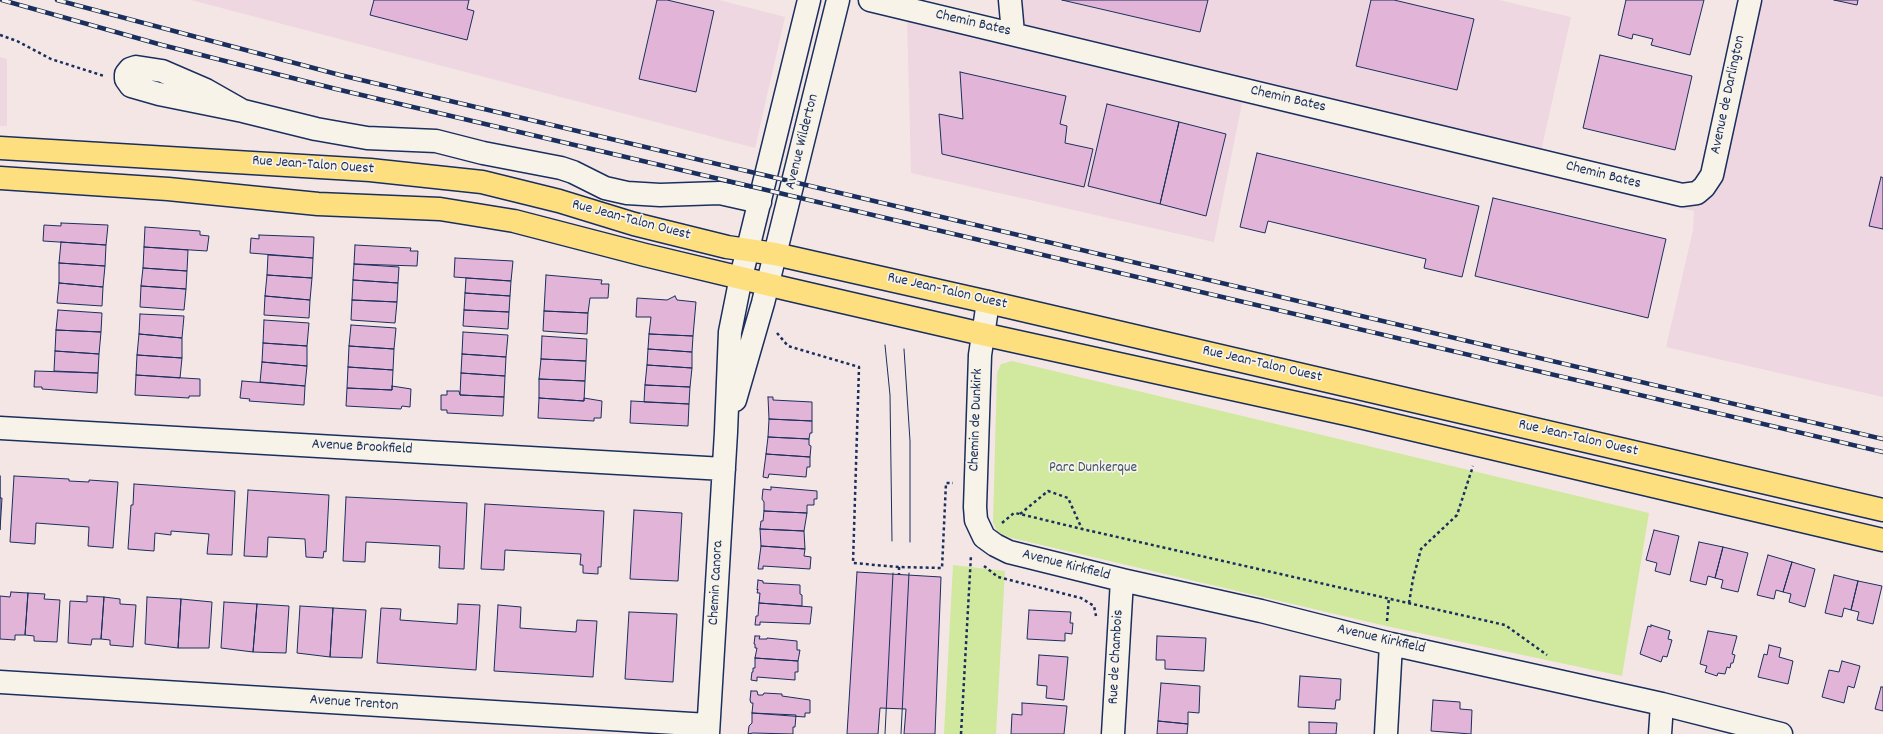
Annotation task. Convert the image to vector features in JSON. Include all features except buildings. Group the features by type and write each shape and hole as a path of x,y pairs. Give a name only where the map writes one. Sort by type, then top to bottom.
{"main road":[{"name":"Rue Jean-Talon Ouest","path":"0,148 370,170 446,177 501,186 559,201 634,224 727,247 775,254 988,302 1883,510"},
{"name":"Rue Jean-Talon Ouest","path":"0,178 168,189 318,204 452,211 514,222 645,255 982,334 1351,415 1883,540"}],"street":[{"name":"Avenue Wilderton","path":"741,277 809,0"},
{"name":"Avenue Wilderton","path":"767,284 838,0"},
{"name":"Chemin Bates","path":"876,0 1682,195 1697,193 1704,187"},
{"path":"1010,0 1013,33"},
{"name":"Avenue de Darlington","path":"1704,187 1712,175 1750,0"},
{"path":"127,83 126,74 130,70 136,67 152,68 184,80 243,111 316,129 354,136 385,139 436,140 483,153 561,168 573,172 605,188 627,193 660,195 720,193 760,202"},
{"name":"Chemin Canora","path":"708,729 724,469 730,332 741,277"},
{"name":"Chemin Canora","path":"726,432 767,284"},
{"name":"Chemin de Dunkirk","path":"988,302 980,355 975,507 976,520 992,531"},
{"name":"Avenue Brookfield","path":"0,428 724,469"},
{"name":"Avenue Kirkfield","path":"992,531 1009,552 1122,580 1261,611 1389,635 1782,734"},
{"name":"Rue de Chambois","path":"1113,734 1122,580"},
{"path":"1386,734 1389,635"},
{"name":"Avenue Trenton","path":"0,682 540,725 708,729"},
{"path":"1660,734 1662,704"}],"path":[{"path":"0,35 17,41 51,59 127,83"},
{"path":"774,330 788,346 859,367 853,563 899,567 942,568 946,483 955,484"},
{"path":"1409,603 1413,579 1421,549 1457,515 1473,466"},
{"path":"1020,514 1048,491 1068,498 1082,529"},
{"path":"961,734 971,553 992,531 1014,513 1389,597 1505,625 1549,657"},
{"path":"899,567 899,574"},
{"path":"1389,597 1389,635"}],"shaded area":[{"path":"191,0 719,0 785,17 755,148"},
{"path":"1009,0 1499,0 1571,17 1539,160 1697,193 1750,0 1883,0 1883,397 1666,347 1693,230 1694,211 1242,103 1214,242 911,173 907,17 1013,33"},
{"path":"0,57 7,59 7,126 0,126"}],"green space":[{"name":"Parc Dunkerque","path":"1012,361 1649,513 1622,676 1386,626 1012,538 998,533 993,522 997,373 1001,364"},
{"path":"953,565 1005,571 996,734 944,734"}],"tram line":[{"path":"885,345 890,395 892,541"},
{"path":"904,349 910,441 910,542"},
{"path":"885,734 893,573"},
{"path":"901,734 909,573"}],"railway":[{"path":"2,0 162,45 336,89 1883,452"},
{"path":"57,0 340,75 1883,439"}]}
